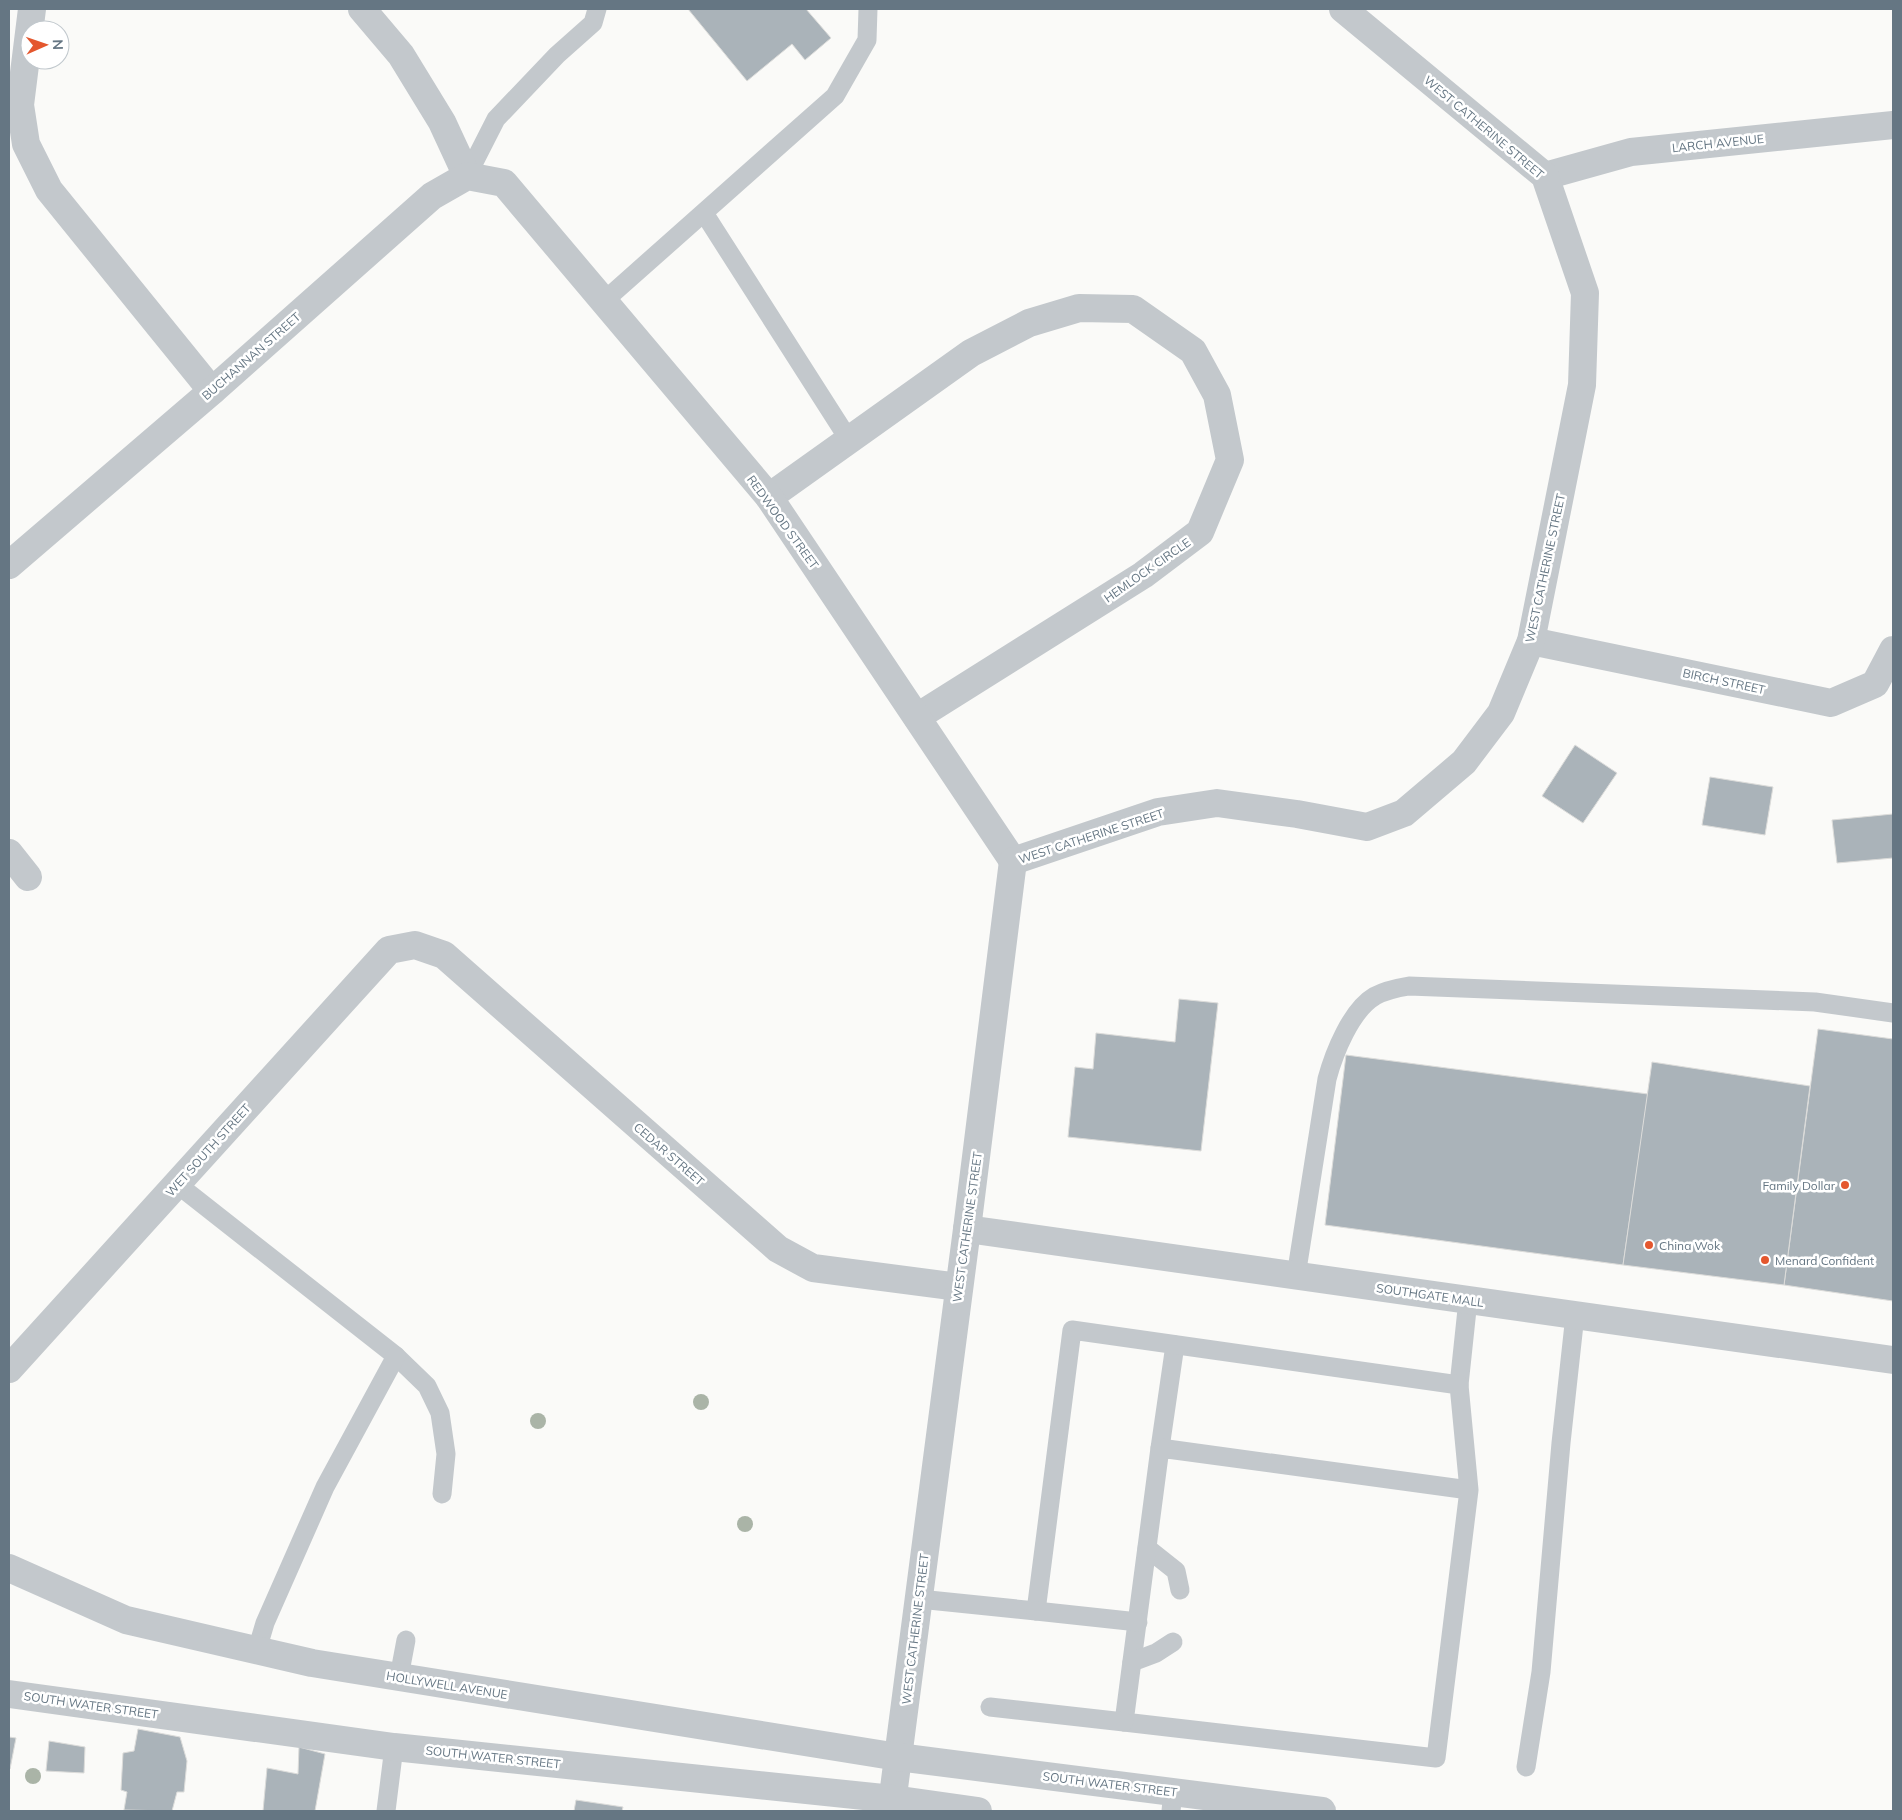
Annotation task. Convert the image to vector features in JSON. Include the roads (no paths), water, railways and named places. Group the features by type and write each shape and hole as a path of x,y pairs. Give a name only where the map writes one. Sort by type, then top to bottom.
{"street":[{"path":"32,9 20,105 26,144 49,190 212,391"},
{"path":"362,9 401,55 442,122 467,176"},
{"name":"WEST CATHERINE STREET","path":"892,1805 968,1229 1013,861 1158,812 1217,803 1298,814 1367,827 1404,813 1464,762 1496,720 1501,713 1531,641 1582,385 1585,293 1545,176 1343,9"},
{"name":"LARCH AVENUE","path":"1545,176 1631,152 1893,125"},
{"name":"BUCHANNAN STREET","path":"9,565 212,391 432,196 467,176"},
{"name":"REDWOOD STREET","path":"467,176 504,183 769,497 1013,861"},
{"name":"HEMLOCK CIRCLE","path":"769,497 970,352 1029,323 1079,308 1134,309 1193,352 1217,395 1230,460 1200,532 1143,575 917,717"},
{"name":"BIRCH STREET","path":"1531,641 1831,703 1875,684 1893,650"},
{"path":"9,853 28,877"},
{"name":"WET SOUTH STREET","path":"9,1369 389,950 415,944"},
{"name":"CEDAR STREET","path":"415,944 444,956 778,1249 813,1268 959,1287"},
{"name":"SOUTHGATE MALL","path":"968,1229 1893,1360"},
{"name":"HOLLYWELL AVENUE","path":"9,1568 126,1620 312,1663 898,1757"},
{"name":"SOUTH WATER STREET","path":"9,1694 394,1747 892,1805 978,1811"},
{"name":"SOUTH WATER STREET","path":"898,1757 1172,1802 1322,1811"}],"lane":[{"path":"467,176 496,119 557,55 593,23 597,9"},
{"path":"604,301 835,96 867,40 868,9"},
{"path":"704,213 849,440"},
{"path":"1296,1276 1329,1071 1337,1048 1357,1013 1374,996 1390,989 1409,986 1816,1002 1893,1013"},
{"path":"177,1184 396,1356 427,1386 440,1413 446,1454 442,1494"},
{"path":"990,1707 1436,1758 1469,1490 1459,1385 1468,1300"},
{"path":"1526,1768 1541,1672 1561,1442 1575,1316"},
{"path":"1036,1612 1072,1330 1459,1385"},
{"path":"1124,1722 1175,1345"},
{"path":"257,1650 265,1623 325,1487 396,1356"},
{"path":"1160,1448 1469,1490"},
{"path":"1147,1548 1176,1571 1180,1590"},
{"path":"919,1599 1138,1622"},
{"path":"399,1677 406,1640"},
{"path":"1132,1662 1156,1653 1173,1642"},
{"path":"386,1811 394,1747"}],"place":[{"name":"Family Dollar","path":"1845,1185"},
{"name":"China Wok","path":"1649,1245"},
{"name":"Menard Confident","path":"1765,1260"}]}
